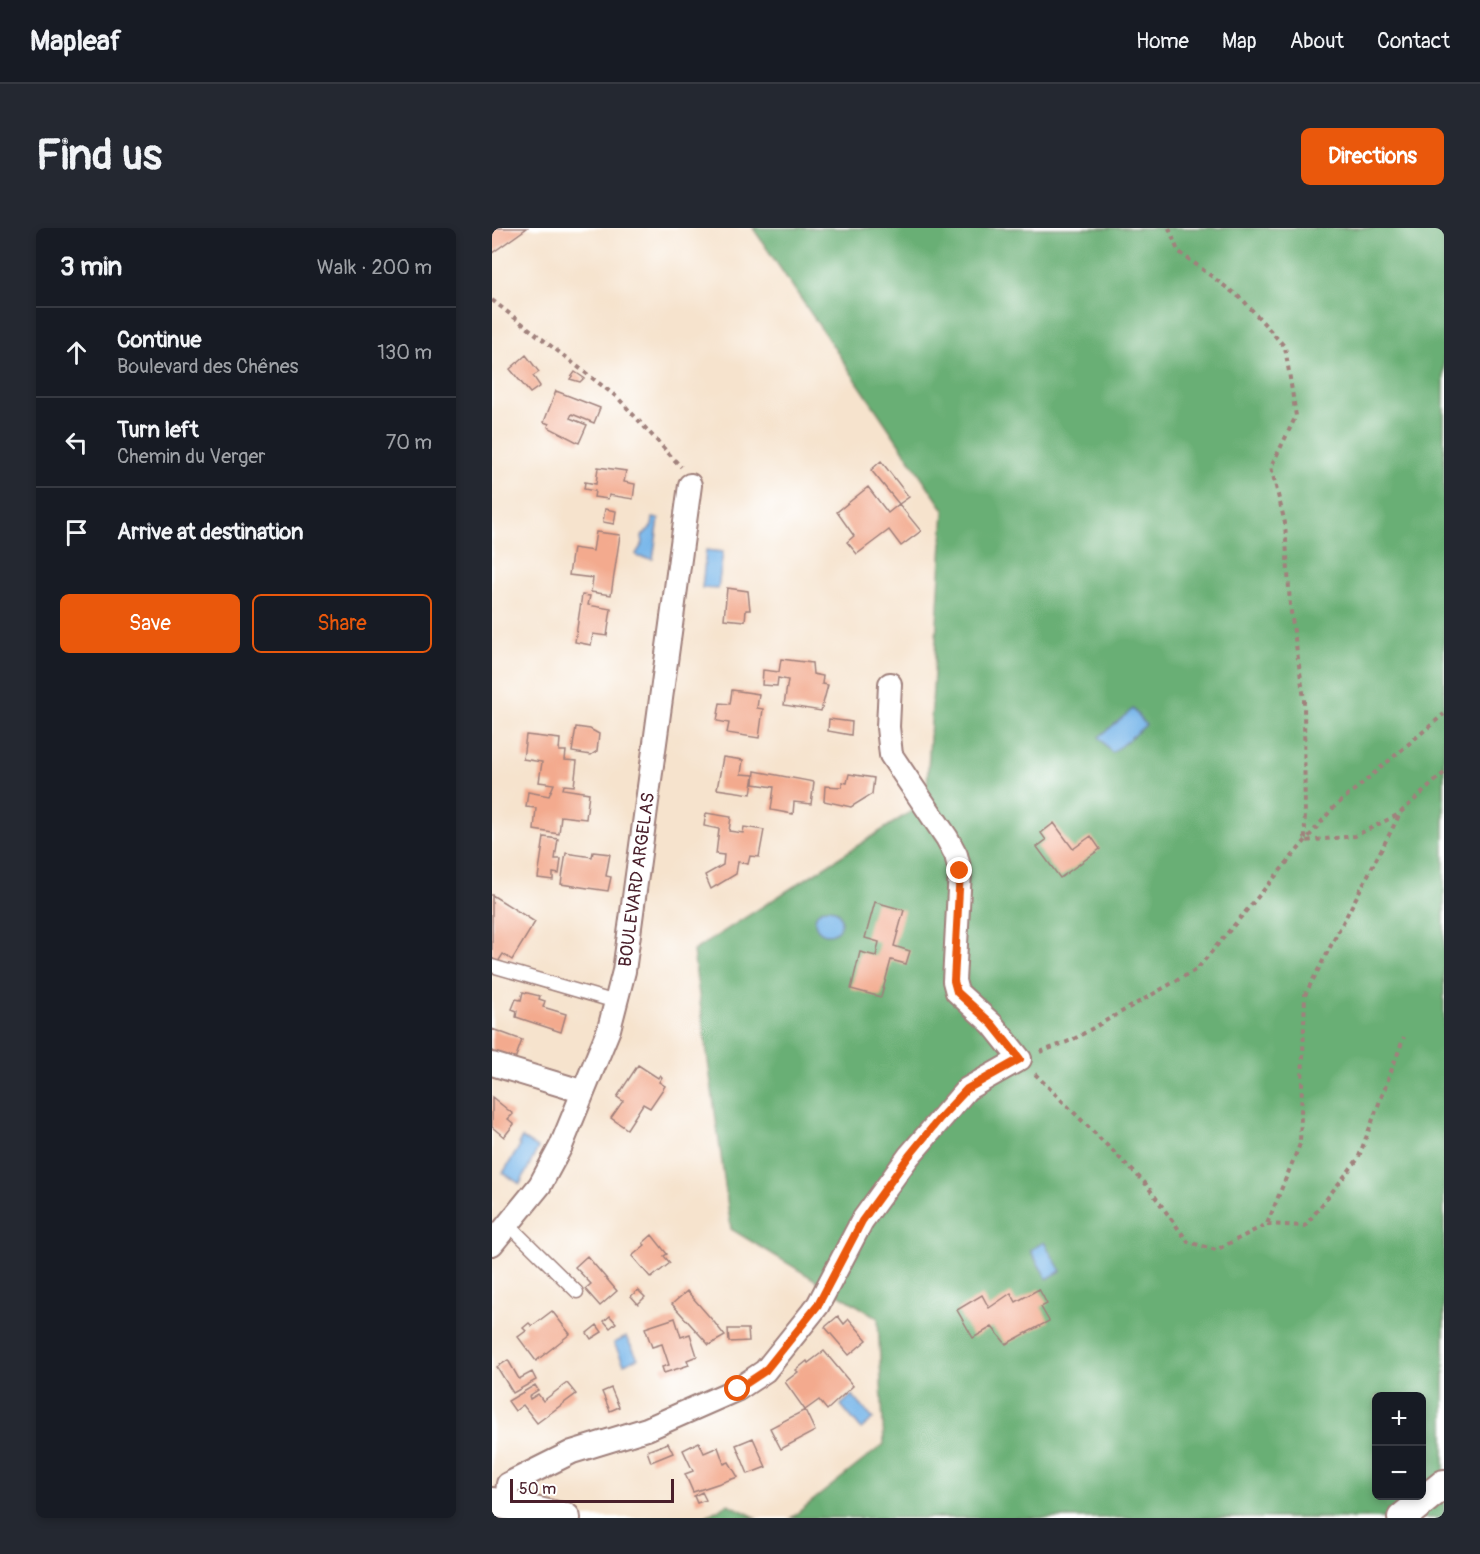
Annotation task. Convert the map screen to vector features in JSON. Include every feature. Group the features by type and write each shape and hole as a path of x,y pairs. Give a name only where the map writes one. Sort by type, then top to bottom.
{"street":[{"name":"BOULEVARD ARGELAS","path":"492,1244 540,1185 561,1146 581,1091 609,1029 624,971 690,485"},
{"path":"566,1518 499,1503 508,1484 572,1452 647,1429 738,1389 765,1371 818,1305 862,1221 909,1156 967,1089 1020,1059 992,1024 957,992 954,981 960,871 951,846 891,755 888,727 890,684"},
{"path":"492,1064 581,1091"},
{"path":"1402,1518 1444,1484"}],"lane":[{"path":"492,966 616,1002"},
{"path":"509,1225 577,1292"}],"path":[{"path":"1169,228 1178,251 1243,300 1285,347 1296,416 1271,467 1285,523 1290,605 1304,699 1305,840"},
{"path":"492,300 618,398 688,475 690,485"},
{"path":"1404,1037 1358,1159 1305,1226 1267,1224 1216,1250 1188,1242 1145,1183 1020,1059 1072,1040 1197,969 1333,808 1444,714"},
{"path":"1305,840 1355,837 1401,812 1444,772"},
{"path":"1267,1224 1300,1144 1305,995 1401,812"}],"green space":[{"path":"753,228 1444,228 1444,1518 791,1518 884,1444 878,1318 731,1229 693,951 926,802 944,510"},
{"path":"728,1504 757,1518 703,1518"}],"water":[{"path":"653,518 659,519 653,559 638,557 636,554 643,543 642,536 652,526"},
{"path":"706,550 723,552 718,589 702,588"},
{"path":"1133,709 1146,725 1112,753 1099,737"},
{"path":"828,908 837,912 841,921 837,930 828,934 819,930 815,921 819,912"},
{"path":"522,1138 538,1148 520,1184 503,1173 520,1146 518,1144"},
{"path":"1044,1242 1061,1271 1047,1279 1030,1250"},
{"path":"626,1337 638,1358 624,1364 614,1343"},
{"path":"852,1395 873,1419 861,1429 841,1405"}],"building":[{"path":"492,228 527,228 492,253"},
{"path":"526,355 539,372 533,376 540,386 530,393 510,369"},
{"path":"575,372 584,378 580,382 570,379"},
{"path":"556,391 600,408 594,423 572,414 570,418 587,425 579,443 548,427 549,424 544,422"},
{"path":"881,461 909,497 899,504 871,470"},
{"path":"598,467 626,471 624,482 635,484 633,499 609,495 608,499 594,497 595,491 584,489 585,482 596,484"},
{"path":"868,487 888,513 899,504 921,531 901,546 889,530 857,554 847,542 854,536 837,512"},
{"path":"605,509 616,511 614,524 603,522"},
{"path":"596,532 620,535 611,595 591,592 593,578 569,575 573,548 593,551"},
{"path":"727,588 748,591 750,610 746,610 745,621 724,619"},
{"path":"582,595 590,596 588,605 611,609 607,636 593,634 591,645 575,642"},
{"path":"781,659 812,663 813,674 823,676 822,684 828,685 821,711 784,705 788,680 778,678 777,686 762,685 763,670 779,672"},
{"path":"732,690 759,694 757,708 763,709 759,738 727,733 729,723 717,721 720,703 730,704"},
{"path":"829,719 852,722 851,735 828,731"},
{"path":"576,727 590,729 599,734 597,751 591,755 572,752"},
{"path":"526,735 560,739 559,751 566,751 565,760 577,761 574,786 564,785 563,789 589,793 586,819 561,816 559,834 534,830 536,808 526,807 528,792 549,796 554,784 539,782 542,762 523,759"},
{"path":"723,757 743,760 741,774 754,775 751,794 717,789"},
{"path":"755,771 814,782 811,804 794,802 793,814 771,810 774,787 754,784"},
{"path":"849,774 874,778 872,794 851,807 824,801 825,786 842,787 842,782 847,783"},
{"path":"706,813 731,817 729,831 743,833 744,827 764,830 759,857 750,856 748,864 738,862 736,874 711,889 705,875 723,865 724,855 716,854 719,829 704,826"},
{"path":"1054,823 1073,849 1091,836 1100,849 1060,878 1037,847 1046,840 1041,833"},
{"path":"544,837 558,839 555,859 561,859 559,874 553,873 553,880 538,878"},
{"path":"593,852 610,854 606,876 611,877 608,891 561,884 566,853 592,857"},
{"path":"492,895 535,922 512,960 503,954 498,962 492,958"},
{"path":"875,902 904,910 894,946 910,951 906,964 891,960 881,997 851,989 860,952 876,956 879,942 865,938"},
{"path":"523,992 540,996 539,999 545,1001 543,1007 566,1014 561,1032 516,1017 517,1011 512,1009 516,999 521,1000"},
{"path":"492,1029 522,1040 514,1062 492,1055"},
{"path":"638,1065 658,1078 660,1075 662,1077 659,1082 665,1086 650,1108 643,1104 627,1129 611,1118 623,1101 617,1097"},
{"path":"492,1097 513,1114 508,1119 514,1124 504,1137 492,1127"},
{"path":"652,1235 667,1254 664,1256 670,1263 651,1278 632,1256 645,1245 643,1243"},
{"path":"587,1256 617,1291 600,1306 585,1289 591,1284 575,1267"},
{"path":"1039,1289 1047,1304 1041,1307 1049,1321 1006,1344 992,1327 973,1338 957,1310 982,1295 989,1308 1011,1293 1016,1302"},
{"path":"638,1290 645,1297 638,1304 631,1296"},
{"path":"687,1291 725,1336 709,1345 672,1304"},
{"path":"552,1311 570,1334 536,1361 518,1337 526,1331 523,1328 529,1323 532,1326"},
{"path":"610,1316 616,1323 610,1328 604,1321"},
{"path":"838,1316 844,1324 849,1319 867,1340 849,1355 825,1327"},
{"path":"675,1318 681,1337 690,1334 697,1356 687,1360 689,1365 664,1373 662,1367 669,1365 662,1344 652,1347 645,1328"},
{"path":"597,1325 602,1332 591,1339 587,1333"},
{"path":"728,1329 748,1329 749,1341 729,1342"},
{"path":"824,1351 853,1386 827,1410 819,1400 805,1410 785,1382 807,1361 808,1363"},
{"path":"508,1360 519,1379 532,1372 536,1380 513,1393 497,1367"},
{"path":"567,1383 576,1394 537,1423 523,1405 515,1411 508,1401 535,1385 538,1390 529,1396 530,1399 538,1394 543,1401"},
{"path":"611,1388 619,1407 610,1411 602,1392"},
{"path":"805,1410 815,1431 781,1449 770,1428"},
{"path":"753,1438 766,1467 748,1474 736,1445"},
{"path":"699,1442 704,1453 718,1447 724,1464 729,1462 738,1477 693,1492 685,1474 693,1471 683,1450"},
{"path":"668,1443 673,1453 651,1462 647,1451"},
{"path":"702,1492 706,1500 697,1503 694,1496"}],"route":[{"path":"738,1389 765,1371 818,1305 862,1221 940,1118 967,1089 1020,1059 992,1024 957,992 954,981 960,871"}]}
